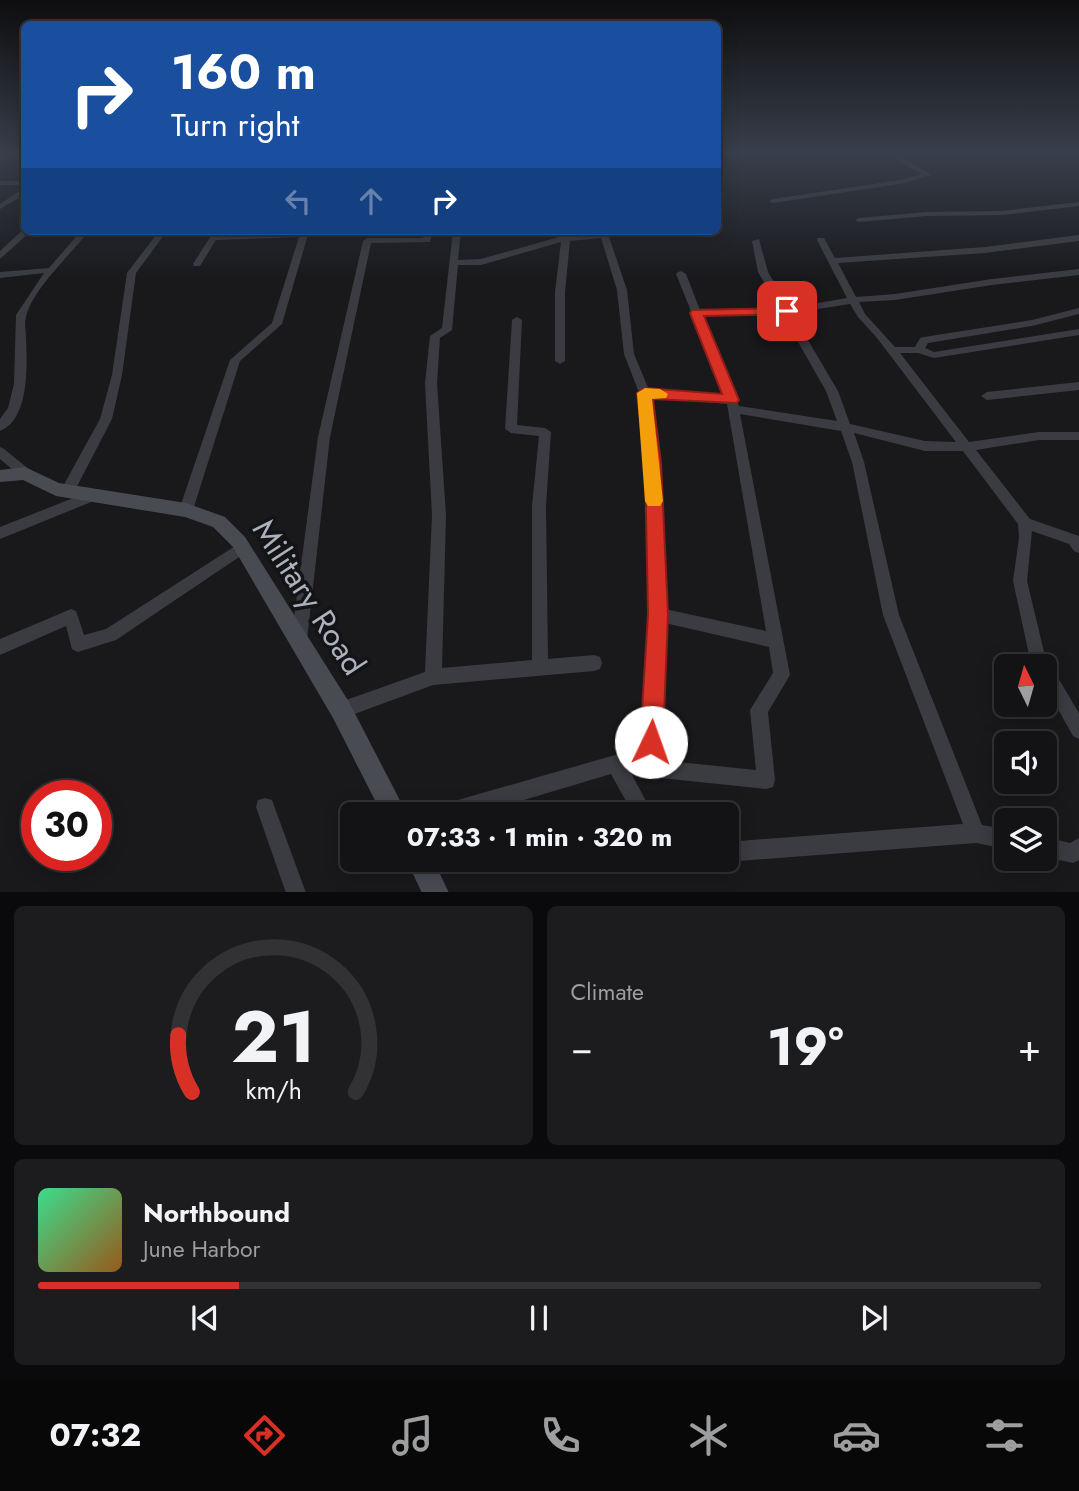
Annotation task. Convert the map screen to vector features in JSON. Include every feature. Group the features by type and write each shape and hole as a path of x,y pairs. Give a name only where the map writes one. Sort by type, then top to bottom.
{"street":[{"path":"0,208 19,196"},
{"path":"773,201 809,196"},
{"path":"859,220 927,214 1002,214 1079,204"},
{"path":"0,256 23,235"},
{"path":"0,427 7,421 16,405 21,365 21,315 52,270 82,235"},
{"path":"68,490 106,419 117,375 132,273 160,235"},
{"path":"197,264 215,235"},
{"path":"186,510 235,360 277,324 303,235"},
{"path":"299,640 324,438 367,242 427,240 428,235"},
{"path":"433,677 439,515 432,383 435,336 447,330 456,235"},
{"path":"453,263 481,262 585,235"},
{"path":"605,235 622,290 629,354 645,393 653,463 658,614 650,768"},
{"path":"560,361 560,292 566,238"},
{"path":"833,261 985,250 1079,238"},
{"path":"821,240 861,314 892,350 1024,523 1026,538 1020,580 1037,654"},
{"path":"756,241 763,272 832,391 858,462 891,615 976,833"},
{"path":"0,275 52,270"},
{"path":"696,313 787,311 1079,272"},
{"path":"485,802 615,764 766,780 759,710 782,675 733,404 681,274"},
{"path":"919,350 924,340 1032,323 1079,311"},
{"path":"517,320 511,429 545,432 539,506 541,668"},
{"path":"892,350 919,350 934,355 1079,332"},
{"path":"988,396 1079,386"},
{"path":"645,393 733,404 925,446 966,447 1039,436 1079,436"},
{"path":"0,452 25,473"},
{"path":"0,476 25,473"},
{"name":"Military Road","path":"25,473 56,489 186,510 219,522 243,547 341,710 389,802"},
{"path":"0,533 96,494"},
{"path":"1024,523 1077,541"},
{"path":"0,647 71,616 78,645 110,635 243,547"},
{"path":"658,614 776,641"},
{"path":"341,710 433,677 594,663"},
{"path":"1057,692 1079,730"},
{"path":"615,764 637,802"},
{"path":"265,807 296,892"},
{"path":"739,851 976,833 994,837"},
{"path":"1057,850 1073,853 1079,848"},
{"path":"426,872 436,892"}],"slow traffic":[{"path":"654,501 653,463 645,393 660,394"}],"route":[{"path":"651,742 658,614 653,463 645,393 732,400 696,313 787,311"}]}
